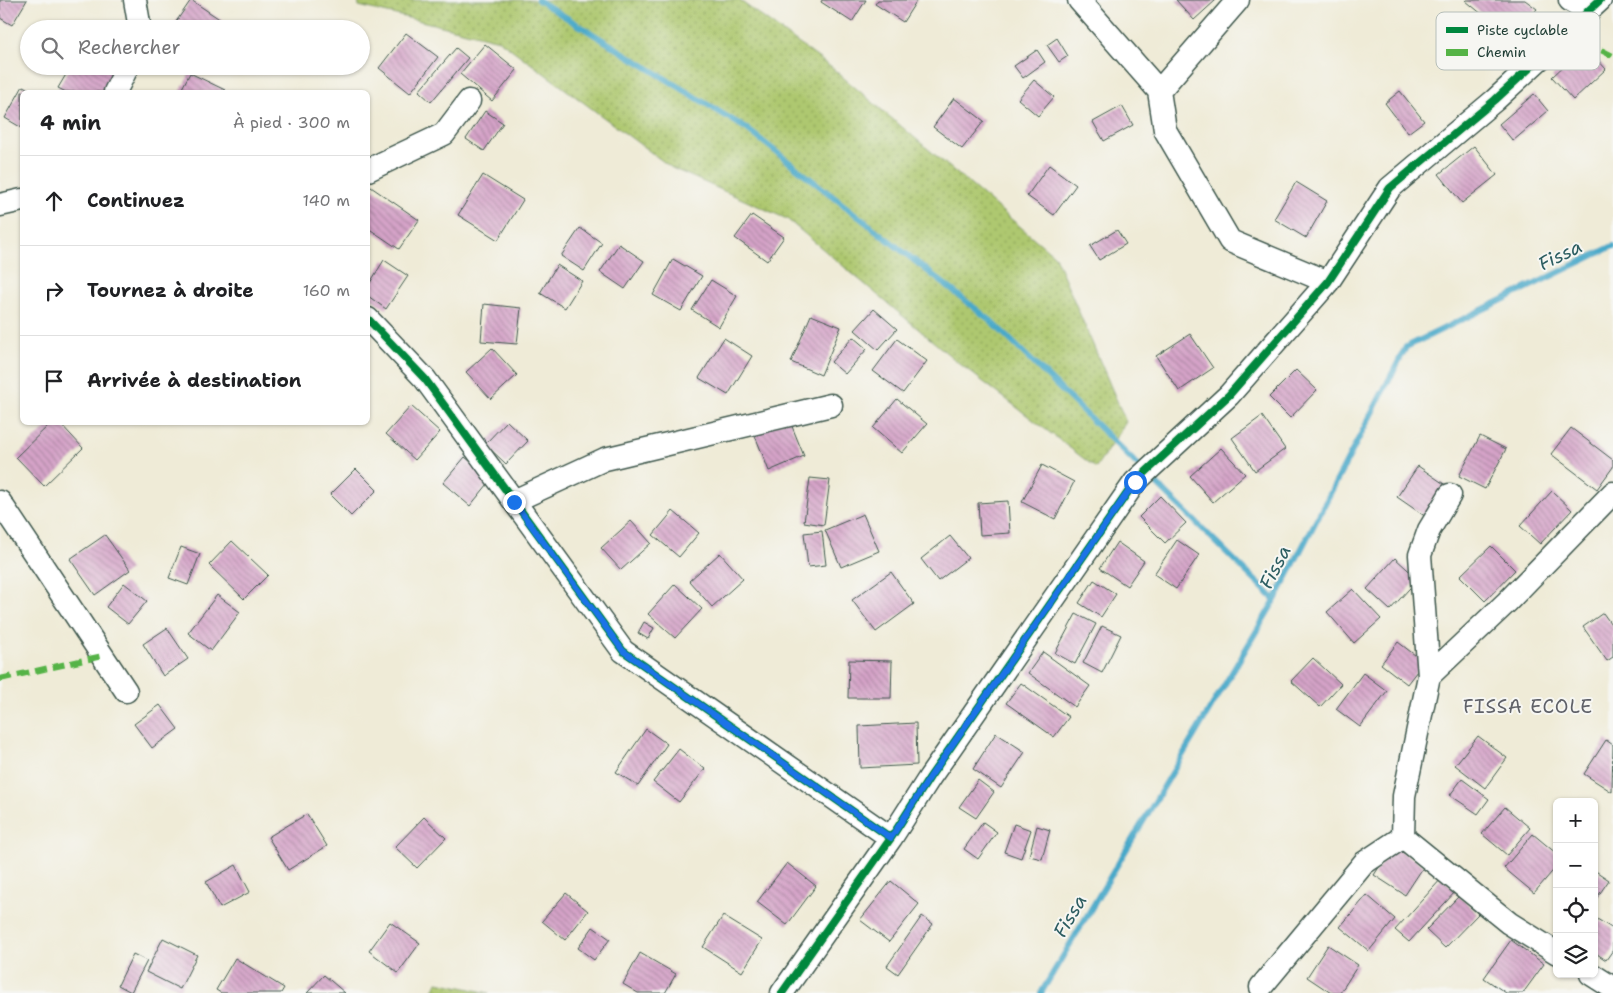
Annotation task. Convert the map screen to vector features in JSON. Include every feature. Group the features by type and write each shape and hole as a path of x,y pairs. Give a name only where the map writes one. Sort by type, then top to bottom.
{"street":[{"path":"135,0 138,20"},
{"path":"1079,0 1159,92 1165,130 1230,240 1328,282"},
{"path":"1159,92 1238,0"},
{"path":"782,993 891,838 930,777 1135,482 1229,394 1328,282 1390,188 1495,100 1527,70"},
{"path":"116,90 124,75"},
{"path":"370,169 444,134 469,101"},
{"path":"0,205 20,200"},
{"path":"370,321 425,379 623,651 891,838"},
{"path":"514,502 605,459 831,405"},
{"path":"1429,676 1507,602 1613,493"},
{"path":"1404,837 1404,796 1429,676 1420,554 1429,530 1450,495"},
{"path":"0,502 126,691"},
{"path":"1404,837 1509,923 1553,950"},
{"path":"1262,987 1364,863 1404,837"},
{"path":"1597,978 1613,988"}],"green space":[{"path":"358,0 739,0 832,68 1055,256 1126,422 1096,468 960,364 787,219 672,168 499,40 359,6"},
{"path":"438,982 489,993 431,993"}],"building":[{"path":"0,0 27,0 12,25 0,18"},
{"path":"191,0 221,20 177,20"},
{"path":"822,0 866,0 852,22 821,2"},
{"path":"878,0 917,0 903,22 875,4"},
{"path":"1176,0 1216,0 1194,20"},
{"path":"1525,0 1537,9 1534,12 1479,12 1466,1"},
{"path":"406,33 438,57 410,93 379,68"},
{"path":"1057,38 1068,56 1059,62 1047,45"},
{"path":"485,44 517,70 492,101 460,74"},
{"path":"456,48 468,58 431,102 419,91"},
{"path":"1037,50 1045,62 1023,78 1014,66"},
{"path":"1600,62 1606,69 1573,100 1552,77 1559,70 1600,70"},
{"path":"66,75 114,75 104,90 62,90 58,88"},
{"path":"189,75 194,75 225,90 181,90"},
{"path":"1034,80 1054,97 1038,116 1018,99"},
{"path":"23,86 31,90 21,90"},
{"path":"20,91 20,127 5,118"},
{"path":"1400,91 1424,121 1408,133 1385,103"},
{"path":"1534,94 1548,111 1513,141 1499,124"},
{"path":"954,98 984,121 962,149 933,127"},
{"path":"1122,106 1133,125 1104,141 1093,122"},
{"path":"485,111 503,123 484,151 466,139"},
{"path":"1474,146 1497,175 1462,203 1439,174"},
{"path":"1049,165 1076,185 1054,215 1027,196"},
{"path":"483,175 523,200 498,240 458,215"},
{"path":"1296,182 1327,201 1306,238 1274,219"},
{"path":"370,186 419,220 399,249 370,229"},
{"path":"752,215 784,237 767,261 735,238"},
{"path":"580,228 602,243 584,271 561,256"},
{"path":"1117,230 1126,244 1099,260 1090,246"},
{"path":"619,244 644,261 625,289 600,272"},
{"path":"673,259 702,276 681,311 653,295"},
{"path":"384,260 408,276 386,309 370,297 370,283"},
{"path":"557,265 582,281 565,308 540,293"},
{"path":"711,280 737,296 719,327 692,310"},
{"path":"484,304 521,308 517,344 481,341"},
{"path":"874,309 897,329 878,350 855,330"},
{"path":"811,315 841,327 821,375 791,362"},
{"path":"1190,334 1213,368 1179,391 1156,356"},
{"path":"853,337 867,349 845,374 831,362"},
{"path":"724,338 752,356 728,395 699,378"},
{"path":"897,339 927,361 903,393 873,371"},
{"path":"492,348 517,375 491,399 466,372"},
{"path":"1296,370 1317,390 1290,418 1269,397"},
{"path":"897,399 927,424 902,453 873,428"},
{"path":"411,406 440,432 415,460 386,434"},
{"path":"1262,416 1285,449 1255,471 1232,438"},
{"path":"789,419 804,456 769,471 754,433"},
{"path":"507,421 528,441 506,464 485,444"},
{"path":"49,425 62,425 83,448 44,486 16,457"},
{"path":"1571,428 1613,460 1613,467 1597,489 1551,454"},
{"path":"1480,436 1506,449 1485,489 1459,476"},
{"path":"1221,448 1245,474 1213,502 1190,476"},
{"path":"465,457 492,479 470,506 443,483"},
{"path":"1042,465 1074,482 1055,519 1022,502"},
{"path":"1418,466 1447,486 1426,517 1397,497"},
{"path":"356,469 377,490 351,516 330,495"},
{"path":"810,478 830,480 824,525 804,522"},
{"path":"1552,491 1572,510 1540,544 1520,526"},
{"path":"1160,496 1186,523 1165,543 1139,517"},
{"path":"1008,501 1010,533 980,535 978,503"},
{"path":"673,511 699,533 679,557 653,535"},
{"path":"863,514 879,551 841,567 825,530"},
{"path":"631,521 651,543 621,570 601,548"},
{"path":"822,531 826,565 808,567 804,533"},
{"path":"105,535 130,570 95,595 70,559"},
{"path":"950,536 968,558 938,581 921,559"},
{"path":"1177,540 1199,555 1176,589 1154,574"},
{"path":"232,541 268,575 244,599 209,565"},
{"path":"1117,542 1144,561 1127,586 1100,568"},
{"path":"1491,546 1515,570 1485,601 1460,576"},
{"path":"181,547 200,554 188,585 169,578"},
{"path":"720,553 743,579 712,607 689,581"},
{"path":"1395,558 1418,579 1390,610 1367,589"},
{"path":"891,572 914,604 876,632 852,600"},
{"path":"1094,580 1116,594 1101,617 1079,603"},
{"path":"124,583 147,601 128,624 106,607"},
{"path":"675,584 702,609 675,638 648,614"},
{"path":"1353,589 1381,619 1354,643 1327,612"},
{"path":"217,595 240,612 211,651 188,633"},
{"path":"1603,613 1613,627 1613,657 1607,661 1583,627"},
{"path":"1076,614 1096,624 1075,664 1055,653"},
{"path":"644,622 654,628 648,639 638,633"},
{"path":"1102,626 1121,635 1102,673 1083,663"},
{"path":"167,628 188,659 163,676 143,644"},
{"path":"1398,642 1424,662 1407,684 1381,664"},
{"path":"1043,652 1090,686 1075,707 1028,673"},
{"path":"1313,658 1341,684 1320,707 1291,681"},
{"path":"849,660 892,661 891,698 848,698"},
{"path":"1363,673 1387,691 1360,727 1336,709"},
{"path":"1021,683 1069,717 1054,737 1006,703"},
{"path":"160,705 178,729 152,748 134,724"},
{"path":"916,723 917,765 860,768 859,726"},
{"path":"646,729 667,744 638,786 616,772"},
{"path":"996,733 1025,752 1001,788 973,769"},
{"path":"1478,736 1507,758 1485,788 1455,765"},
{"path":"1606,740 1613,745 1612,792 1584,774"},
{"path":"679,749 705,769 679,802 653,782"},
{"path":"1462,779 1489,799 1478,814 1450,795"},
{"path":"978,780 994,792 976,818 959,807"},
{"path":"1505,807 1530,828 1507,855 1482,834"},
{"path":"307,814 327,846 288,870 268,837"},
{"path":"424,817 446,838 417,868 395,847"},
{"path":"983,822 997,832 978,859 964,849"},
{"path":"1014,824 1031,830 1021,858 1004,852"},
{"path":"1037,826 1050,830 1042,859 1029,856"},
{"path":"1533,834 1553,851 1553,871 1534,893 1504,868"},
{"path":"1393,846 1424,866 1405,895 1374,875"},
{"path":"787,863 816,886 787,925 757,902"},
{"path":"236,865 250,892 220,908 206,882"},
{"path":"1598,873 1609,880 1598,896"},
{"path":"1442,878 1456,891 1409,942 1395,930"},
{"path":"891,881 919,904 889,942 860,920"},
{"path":"566,893 588,911 565,940 542,921"},
{"path":"1367,895 1395,919 1369,951 1340,927"},
{"path":"1459,896 1478,914 1445,948 1426,930"},
{"path":"723,916 762,940 742,972 703,947"},
{"path":"922,916 933,924 898,974 887,966"},
{"path":"1598,920 1613,929 1613,950 1606,960 1598,955"},
{"path":"390,922 420,943 398,973 369,951"},
{"path":"593,927 610,939 594,960 578,948"},
{"path":"163,938 197,955 180,989 146,972"},
{"path":"1511,940 1544,964 1523,993 1506,993 1484,978"},
{"path":"1328,945 1358,965 1340,993 1331,993 1307,977"},
{"path":"640,953 676,974 665,993 638,993 623,984"},
{"path":"133,954 147,961 131,992 118,985"},
{"path":"235,958 284,988 281,993 221,993 216,990"},
{"path":"324,975 345,993 307,993"}],"waterway":[{"path":"538,0 747,129 990,320 1275,600"},
{"name":"Fissa","path":"1041,993 1275,600 1406,347 1613,246"}],"marked path":[{"path":"1600,50 1613,56"},
{"path":"0,679 102,656"}],"cycle path":[{"path":"1587,12 1600,0"},
{"path":"782,993 891,838 930,777 1135,482 1229,395 1328,282 1390,188 1495,100 1527,70"},
{"path":"370,321 425,379 623,651 891,838"}],"district":[{"name":"FISSA ECOLE","path":"1528,706"}],"route":[{"path":"514,502 623,651 891,838 930,777 1135,482"}]}
